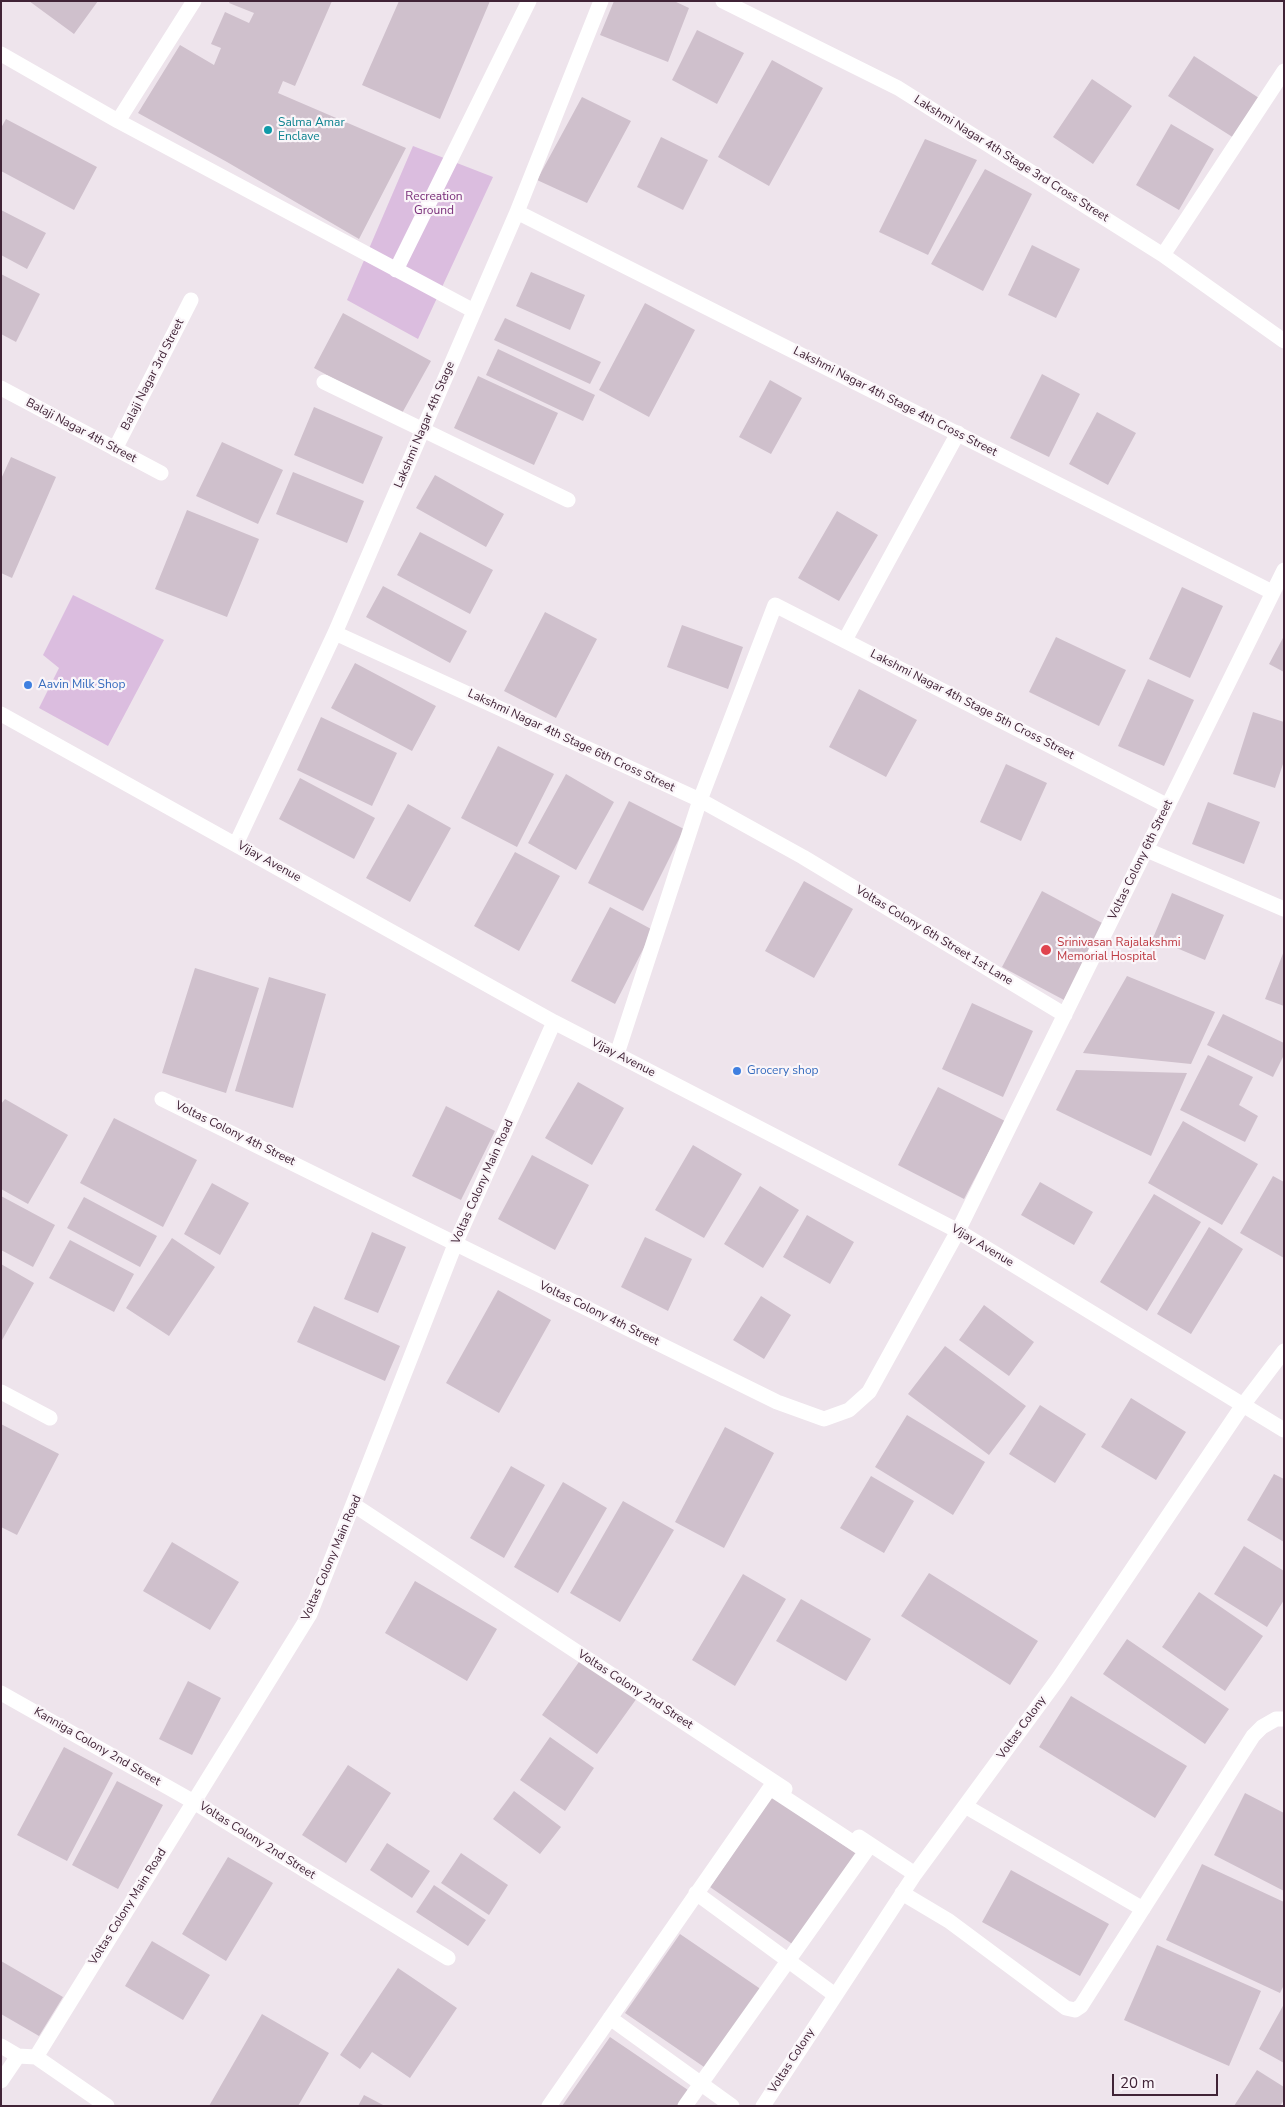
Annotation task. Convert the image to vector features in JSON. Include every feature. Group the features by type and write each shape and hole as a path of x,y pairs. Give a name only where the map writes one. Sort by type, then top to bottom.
{"street":[{"path":"118,121 194,1"},
{"path":"396,270 529,1"},
{"name":"Lakshmi Nagar 4th Stage","path":"236,844 336,632 517,212 601,1"},
{"name":"Lakshmi Nagar 4th Stage 3rd Cross Street","path":"723,1 898,88 1163,255 1284,341"},
{"path":"1,54 118,121 474,311"},
{"path":"1163,255 1284,71"},
{"name":"Lakshmi Nagar 4th Stage 4th Cross Street","path":"517,212 1272,592"},
{"name":"Balaji Nagar 3rd Street","path":"115,449 191,300"},
{"path":"324,382 568,500"},
{"name":"Balaji Nagar 4th Street","path":"1,388 161,473"},
{"path":"845,640 958,433"},
{"name":"Voltas Colony 6th Street","path":"958,1231 1284,570"},
{"name":"Lakshmi Nagar 4th Stage 5th Cross Street","path":"700,800 775,605 1168,806"},
{"name":"Lakshmi Nagar 4th Stage 6th Cross Street","path":"336,632 700,800 802,857"},
{"name":"Vijay Avenue","path":"1,714 554,1022 958,1231 1284,1430"},
{"path":"617,1054 700,800"},
{"path":"1147,850 1284,909"},
{"name":"Voltas Colony 6th Street 1st Lane","path":"802,857 1065,1015"},
{"name":"Voltas Colony Main Road","path":"36,2057 310,1614 354,1506 456,1242 554,1022"},
{"name":"Voltas Colony 4th Street","path":"162,1099 456,1242 777,1402 824,1419 849,1410 869,1392 958,1231"},
{"name":"Voltas Colony","path":"770,2103 835,1995 902,1893 1058,1679 1243,1405 1284,1351"},
{"path":"1,1392 50,1418"},
{"name":"Voltas Colony 2nd Street","path":"354,1506 915,1874"},
{"name":"Kanniga Colony 2nd Street","path":"1,1693 194,1802"},
{"path":"902,1893 949,1921 1066,2008 1075,2010 1081,2006 1254,1736 1262,1727 1276,1719 1284,1719"},
{"path":"549,2106 770,1788 866,1851 685,2106"},
{"name":"Voltas Colony 2nd Street","path":"194,1802 448,1958"},
{"path":"964,1806 1143,1909"},
{"path":"696,1893 835,1995"},
{"path":"610,2018 732,2106"},
{"path":"1,2046 18,2056 36,2057 107,2106"},
{"path":"1,2081 18,2056"}],"green space":[{"name":"Recreation Ground","path":"413,146 493,177 418,339 347,300"},
{"path":"73,595 164,640 108,746 39,708 59,668 43,655"}],"building":[{"path":"29,1 98,1 74,34"},
{"name":"Salma Amar Enclave","path":"230,1 332,1 295,86 283,81 278,93 406,148 359,239 227,162 138,113 180,45 214,65 221,48 211,44 225,12 249,23 254,13 229,3"},
{"name":"Salma Amar Enclave","path":"399,1 490,1 440,119 362,85"},
{"path":"614,1 674,1 689,8 668,62 600,35"},
{"path":"697,30 744,53 717,104 672,80"},
{"path":"1194,56 1259,98 1234,138 1168,96"},
{"path":"772,60 823,88 769,186 718,157"},
{"path":"1092,79 1132,106 1093,164 1053,137"},
{"path":"582,97 631,121 587,203 537,180"},
{"path":"6,119 97,167 74,210 1,171 1,128"},
{"path":"1171,124 1214,149 1179,210 1136,185"},
{"path":"661,137 708,160 683,210 637,187"},
{"path":"925,139 977,160 928,255 879,232"},
{"path":"985,169 1032,194 983,291 931,264"},
{"path":"1,210 46,233 27,269 1,255"},
{"path":"1032,245 1080,269 1056,318 1008,295"},
{"path":"531,272 585,295 570,330 516,306"},
{"path":"1,274 40,294 16,342 1,334"},
{"path":"645,303 695,330 649,417 599,390"},
{"path":"343,313 431,361 401,415 314,368"},
{"path":"505,318 601,362 590,384 494,340"},
{"path":"498,349 595,395 583,421 486,375"},
{"path":"1042,374 1080,394 1049,457 1010,438"},
{"path":"478,376 558,413 534,465 454,428"},
{"path":"770,380 802,398 771,454 739,437"},
{"path":"314,407 383,437 363,484 294,455"},
{"path":"1097,412 1136,433 1108,485 1069,464"},
{"path":"222,442 283,470 258,524 196,496"},
{"path":"11,457 56,477 12,578 1,573 1,479"},
{"path":"293,472 364,501 347,543 276,514"},
{"path":"435,475 504,514 486,547 416,508"},
{"path":"187,510 259,539 227,617 155,589"},
{"path":"837,511 878,535 839,601 798,578"},
{"path":"420,532 493,570 470,614 397,575"},
{"path":"383,586 467,631 450,663 366,617"},
{"path":"1182,587 1223,606 1190,678 1149,659"},
{"path":"545,612 597,639 556,718 504,691"},
{"path":"682,625 743,647 728,689 667,667"},
{"path":"1284,636 1284,672 1269,664"},
{"path":"1056,637 1126,670 1099,726 1029,692"},
{"path":"355,663 436,706 412,751 331,708"},
{"path":"1148,679 1194,700 1164,766 1118,746"},
{"path":"859,689 917,720 886,777 829,747"},
{"path":"1253,712 1284,722 1284,761 1275,788 1233,774"},
{"path":"321,717 397,753 372,806 297,770"},
{"path":"498,746 554,774 517,847 461,818"},
{"path":"1006,764 1047,783 1021,841 980,822"},
{"path":"566,774 614,802 576,870 528,843"},
{"path":"300,778 375,818 354,859 279,819"},
{"path":"629,801 684,829 643,911 588,883"},
{"path":"1208,802 1260,822 1244,864 1192,844"},
{"path":"408,804 451,828 410,902 366,878"},
{"path":"515,852 560,876 519,951 474,926"},
{"path":"804,881 853,909 814,978 765,951"},
{"path":"1042,891 1104,924 1064,1000 1002,967"},
{"path":"1172,893 1224,915 1205,960 1153,938"},
{"path":"610,907 653,930 615,1004 571,981"},
{"path":"1284,951 1284,1006 1265,999"},
{"path":"195,968 259,988 226,1093 162,1073"},
{"path":"1127,976 1215,1012 1191,1064 1083,1053"},
{"path":"269,977 326,994 293,1108 235,1091"},
{"path":"972,1003 1033,1031 1003,1097 942,1069"},
{"path":"1223,1014 1284,1043 1284,1055 1273,1077 1207,1045"},
{"path":"1208,1055 1253,1077 1239,1105 1258,1116 1245,1142 1180,1110"},
{"path":"1076,1070 1187,1073 1151,1156 1056,1110"},
{"path":"578,1082 624,1108 592,1165 545,1138"},
{"path":"938,1087 1005,1121 964,1199 898,1165"},
{"path":"5,1099 68,1135 28,1204 1,1189 1,1104"},
{"path":"446,1106 495,1131 461,1200 412,1176"},
{"path":"114,1118 197,1160 163,1227 80,1183"},
{"path":"1183,1121 1258,1164 1222,1225 1148,1183"},
{"path":"693,1145 742,1174 704,1238 655,1210"},
{"path":"532,1155 589,1185 555,1250 498,1219"},
{"path":"1273,1176 1284,1182 1284,1258 1240,1233"},
{"path":"1040,1182 1093,1212 1074,1245 1021,1215"},
{"path":"212,1183 249,1203 220,1255 184,1234"},
{"path":"760,1186 799,1210 763,1268 724,1244"},
{"path":"1154,1194 1201,1222 1147,1311 1100,1282"},
{"path":"1,1196 55,1225 33,1267 1,1250"},
{"path":"84,1197 157,1236 140,1267 67,1228"},
{"path":"807,1215 854,1242 830,1284 783,1257"},
{"path":"1209,1227 1243,1249 1191,1334 1157,1314"},
{"path":"372,1232 406,1247 378,1313 344,1299"},
{"path":"645,1237 692,1259 668,1311 621,1287"},
{"path":"172,1238 215,1267 169,1336 126,1308"},
{"path":"70,1240 134,1274 114,1312 49,1278"},
{"path":"1,1264 34,1283 1,1342"},
{"path":"498,1290 551,1320 499,1413 446,1383"},
{"path":"761,1296 791,1315 764,1359 733,1340"},
{"path":"984,1305 1034,1342 1009,1376 959,1340"},
{"path":"314,1306 400,1346 385,1381 297,1342"},
{"path":"945,1346 1026,1406 989,1455 908,1394"},
{"path":"1131,1398 1186,1432 1156,1480 1101,1447"},
{"path":"1040,1405 1086,1434 1055,1483 1009,1454"},
{"path":"907,1415 985,1462 953,1515 875,1467"},
{"path":"1,1424 59,1454 17,1535 1,1527"},
{"path":"725,1427 774,1453 724,1548 675,1522"},
{"path":"511,1466 545,1485 504,1558 470,1538"},
{"path":"1274,1474 1284,1479 1284,1542 1247,1520"},
{"path":"871,1476 914,1501 884,1553 840,1528"},
{"path":"563,1482 607,1508 558,1593 514,1567"},
{"path":"623,1501 674,1530 620,1622 570,1593"},
{"path":"172,1542 239,1582 210,1630 143,1591"},
{"path":"1244,1546 1284,1571 1284,1600 1267,1627 1214,1594"},
{"path":"929,1573 1038,1641 1010,1685 901,1616"},
{"path":"743,1574 786,1599 735,1686 692,1660"},
{"path":"415,1581 497,1629 467,1681 385,1633"},
{"path":"1199,1592 1263,1636 1225,1691 1162,1647"},
{"path":"801,1599 871,1639 846,1681 776,1641"},
{"path":"1127,1639 1229,1709 1205,1744 1103,1674"},
{"path":"581,1659 637,1698 597,1754 542,1715"},
{"path":"188,1681 221,1698 192,1755 159,1739"},
{"path":"1071,1696 1187,1766 1155,1818 1039,1747"},
{"path":"550,1737 594,1768 565,1811 520,1780"},
{"path":"64,1747 113,1773 67,1861 17,1835"},
{"path":"348,1765 391,1793 346,1863 302,1835"},
{"path":"117,1781 163,1805 118,1889 72,1865"},
{"path":"514,1791 561,1827 540,1854 493,1819"},
{"path":"1245,1793 1284,1813 1284,1891 1214,1855"},
{"path":"772,1797 858,1855 795,1946 710,1887"},
{"path":"387,1843 430,1871 412,1898 370,1870"},
{"path":"461,1853 508,1885 489,1915 441,1883"},
{"path":"228,1857 273,1883 226,1961 182,1934"},
{"path":"1202,1864 1284,1902 1284,1985 1280,1993 1166,1940"},
{"path":"1011,1870 1109,1924 1080,1976 982,1922"},
{"path":"434,1885 486,1920 468,1946 416,1912"},
{"path":"680,1934 762,1990 707,2069 625,2013"},
{"path":"152,1941 210,1975 183,2020 125,1986"},
{"path":"1157,1945 1261,1991 1229,2066 1124,2020"},
{"path":"1,1961 63,1997 39,2036 1,2014"},
{"path":"398,1968 457,2008 410,2078 372,2052 360,2069 340,2055"},
{"path":"1284,2004 1284,2063 1259,2049"},
{"path":"262,2014 329,2053 298,2106 209,2106"},
{"path":"610,2037 688,2090 677,2106 562,2106"},
{"path":"1257,2070 1284,2087 1284,2100 1280,2106 1234,2106"},
{"path":"364,2095 385,2106 358,2106"}],"place":[{"name":"Salma Amar Enclave","path":"268,130"},
{"name":"Aavin Milk Shop","path":"28,685"},
{"name":"Srinivasan Rajalakshmi Memorial Hospital","path":"1046,950"},
{"name":"Grocery shop","path":"737,1071"}]}
